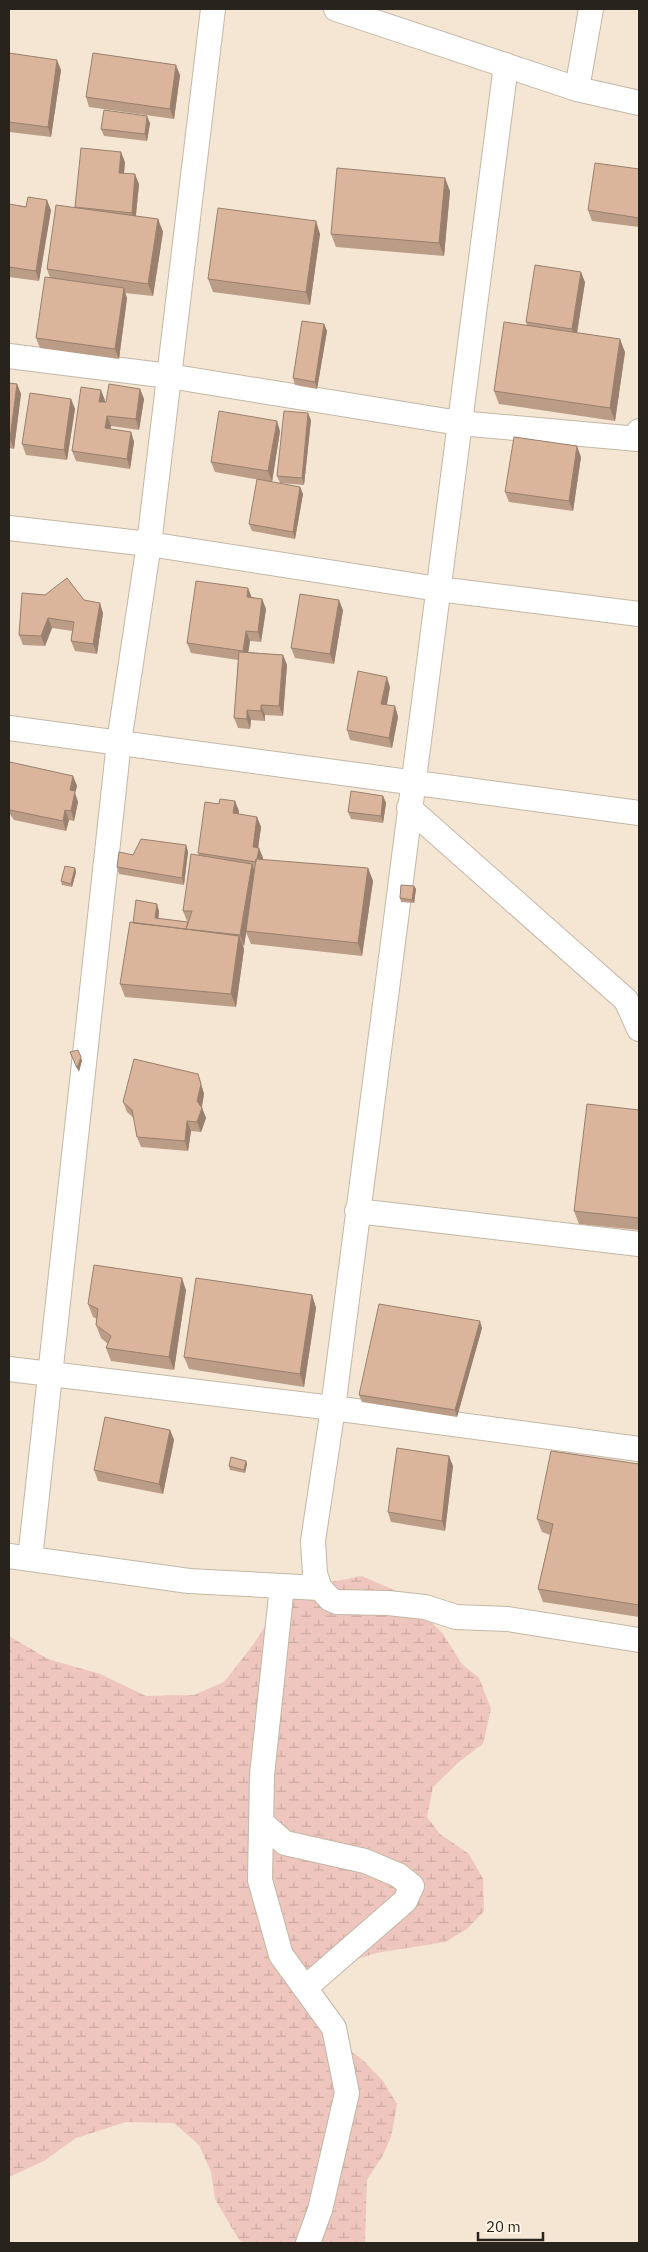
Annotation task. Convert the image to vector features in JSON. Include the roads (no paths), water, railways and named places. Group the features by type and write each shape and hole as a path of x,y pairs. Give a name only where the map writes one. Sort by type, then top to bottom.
{"street":[{"path":"213,9 149,544 119,742 49,1374 19,1557 189,1581 320,1588"},
{"path":"336,9 368,14 577,89 639,103"},
{"path":"577,89 590,9"},
{"path":"506,65 333,1408 313,1541 314,1574 320,1588 330,1599 337,1602 388,1603 425,1607 456,1617 508,1618 639,1640"},
{"path":"9,356 169,376 459,423 639,436"},
{"path":"9,528 149,544 438,589 639,614"},
{"path":"9,728 639,813"},
{"path":"409,808 626,1000 639,1029"},
{"path":"357,1211 639,1244"},
{"path":"9,1369 333,1408 639,1449"},
{"path":"282,1586 262,1775 260,1880 281,1955 334,2028 347,2093 320,2210 308,2243"},
{"path":"262,1823 285,1843 365,1860 398,1875 412,1886 405,1901 305,1988"}]}
